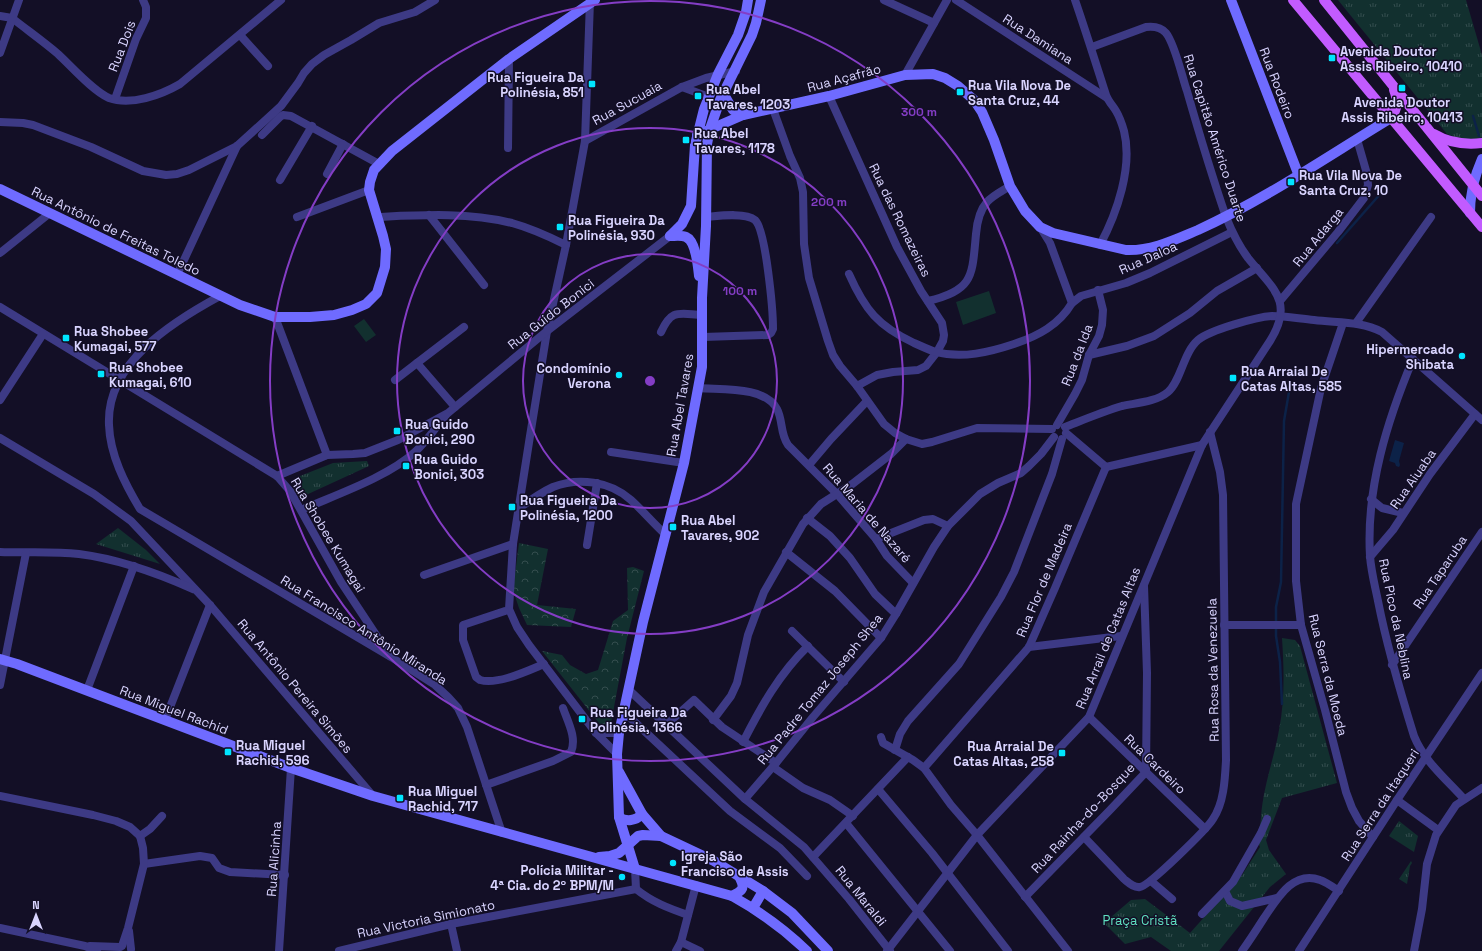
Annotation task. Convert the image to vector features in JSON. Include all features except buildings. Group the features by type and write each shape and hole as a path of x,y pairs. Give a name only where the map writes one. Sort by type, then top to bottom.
{"main road":[{"path":"1293,0 1482,227"},
{"path":"1324,0 1482,196"},
{"path":"1391,118 1397,105 1397,97 1393,87"},
{"path":"1430,132 1450,142 1461,144 1482,143"}],"street":[{"path":"0,53 19,0"},
{"name":"Rua Dois","path":"115,99 136,39 146,18 146,6 143,0"},
{"path":"0,16 12,18 56,53 96,89 109,98 143,99 169,91 180,84 281,0"},
{"path":"0,122 23,122 33,125 91,147 143,172 154,174 177,174 189,170 237,146 281,106 304,73 312,64 324,55 379,23 415,12 435,0"},
{"path":"670,236 682,224 691,206 694,153 697,135 718,74 738,35 746,12 748,0"},
{"name":"Rua Abel Tavares","path":"635,869 619,817 617,754 619,733 643,622 684,462 699,388 702,367 703,337 702,298 706,217 706,144 723,93 736,71 752,35 761,0"},
{"path":"884,0 934,24"},
{"path":"905,75 947,0"},
{"name":"Rua Damiana","path":"956,0 1107,98"},
{"path":"1075,0 1092,48 1107,98 1116,112 1124,130 1126,146 1123,180 1116,211 1100,245"},
{"name":"Rua Rodeiro","path":"1231,0 1299,176"},
{"path":"297,218 370,190 372,175 379,164 392,151 509,59 591,1"},
{"path":"591,1 585,141 566,245 547,331 518,509 513,544 509,609 517,627 529,645 596,733 617,754"},
{"name":"Rua Capitão Américo Duarte","path":"1092,48 1146,27 1154,26 1166,33 1170,39 1180,68 1232,232 1248,257 1268,281 1280,301"},
{"path":"240,35 268,66"},
{"path":"508,148 509,59"},
{"name":"Rua Sucuaia","path":"585,141 682,87 718,74 736,71"},
{"name":"Rua Açafrão","path":"697,135 743,115 829,96 905,75 933,74 945,78 958,86 974,100 982,112 994,140 1010,186 1024,211 1040,227"},
{"name":"Rua Sucuaia","path":"682,87 709,97"},
{"path":"723,93 733,110 743,115"},
{"name":"Rua das Romazeiras","path":"829,96 898,247 928,301 939,317 944,329 943,341 937,352"},
{"path":"773,109 790,156 800,178 803,192 804,244 808,272 833,355 884,424 894,433 906,439 922,444 977,428 1059,432 1110,410 1162,396 1169,392 1189,352 1198,340 1205,336 1251,320 1272,316 1356,323 1373,327 1382,332 1482,420"},
{"path":"262,135 283,115 291,116 312,126 379,164"},
{"path":"1040,227 1053,234 1100,245 1126,250 1150,249 1165,244 1226,217 1299,176 1391,118"},
{"path":"280,180 312,126"},
{"name":"Rua Adarga","path":"1280,301 1338,232 1364,198 1368,185 1367,174 1357,139"},
{"path":"327,174 343,144"},
{"path":"177,275 237,146"},
{"path":"1470,213 1470,200 1473,185 1482,159"},
{"path":"928,301 946,297 958,290 965,283 972,266 976,229 981,212 988,201 1010,186"},
{"name":"Rua Antônio de Freitas Toledo","path":"0,189 220,296 240,305 275,317 334,315 366,304 377,293 382,281 386,249 384,236 377,218 370,190"},
{"path":"0,253 50,213"},
{"path":"377,218 429,215 474,217 511,223 529,228 566,245"},
{"path":"429,215 484,285"},
{"path":"1356,323 1430,216"},
{"path":"703,337 768,335 773,329 769,280 762,233 759,225 750,217 706,217"},
{"path":"1040,227 1050,243 1072,304"},
{"name":"Rua Daloa","path":"849,274 861,300 878,321 887,329 901,337 937,352 962,355 978,354 1026,340 1050,328 1061,319 1072,304 1081,296 1126,283 1232,232"},
{"path":"670,236 686,237 691,240 698,266 702,298"},
{"name":"Rua Guido Bonici","path":"301,510 374,478 414,453 448,413 455,407 547,331 670,236"},
{"path":"1089,355 1127,346 1154,336 1190,313 1217,291 1257,268"},
{"name":"Rua da Ida","path":"1059,432 1082,380 1089,355 1099,336 1102,325 1102,310 1098,290"},
{"path":"131,521 140,509 126,486 116,461 109,424 113,393 118,380 138,354 150,343 186,315 220,296"},
{"path":"1280,301 1280,317"},
{"name":"Rua Shobee Kumagai","path":"0,307 277,476 290,491 341,582 391,657"},
{"path":"661,332 670,316 676,314 702,315"},
{"path":"275,317 326,455"},
{"name":"Rua Arrail de Catas Altas","path":"889,950 946,873 977,835 1089,717 1121,636 1202,445 1276,332 1279,326 1280,317"},
{"name":"Rua Serra da Moeda","path":"1342,323 1321,388 1296,504 1298,625 1325,710 1346,792 1352,808 1359,820 1373,837"},
{"path":"395,380 464,328"},
{"path":"0,400 43,334"},
{"path":"857,386 877,375 918,370 930,363 937,352"},
{"name":"Rua Pico da Neblina","path":"1412,359 1395,404 1385,438 1371,499 1370,557 1382,622 1392,665 1414,736 1425,758 1464,798"},
{"path":"417,363 455,407"},
{"name":"Rua Maria de Nazaré","path":"699,388 749,392 762,395 768,399 777,410 785,440 793,451 837,494 876,539 887,556 913,583"},
{"path":"809,466 834,434 867,401"},
{"name":"Rua Guido Bonici","path":"277,476 326,455 365,453 398,440 448,413"},
{"name":"Rua Aiuaba","path":"1370,557 1393,530 1430,474 1475,414"},
{"path":"1059,432 1106,467 1202,445"},
{"path":"895,750 900,734 905,725 959,664 1001,597 1014,572 1054,470 1059,432"},
{"name":"Rua Padre Tomaz Joseph Shea","path":"745,798 881,638 934,547 948,526 980,494 998,483 1021,473 1041,454 1059,432"},
{"name":"Rua Rosa da Venezuela","path":"1084,837 1131,885 1140,887 1146,886 1205,829 1214,819 1219,806 1225,776 1226,760 1227,625 1223,495 1220,472 1210,432"},
{"name":"Rua Antônio Pereira Simões","path":"0,438 94,494 131,521 210,605 373,796"},
{"path":"713,720 731,696 737,683 748,634 760,601 786,552 807,518 821,504 851,485 891,454 906,439"},
{"path":"611,452 684,462"},
{"name":"Rua Flor de Madeira","path":"924,768 1029,647 1106,467"},
{"path":"518,509 533,498 553,487 575,482 597,483 613,488 630,499 666,536"},
{"path":"587,545 597,483"},
{"path":"1371,499 1382,508 1403,513"},
{"name":"Rua Francisco Antônio Miranda","path":"140,509 391,657 435,685 448,696 458,708 467,727 502,833"},
{"path":"807,518 830,536 850,558 875,594 896,614"},
{"path":"876,539 924,520 933,519 948,526"},
{"name":"Rua Taparuba","path":"1392,665 1482,532"},
{"path":"424,575 513,544"},
{"name":"Rua Antônio Pereira Simões","path":"0,552 78,554 96,556 134,566 178,582 197,591"},
{"path":"786,552 835,591 881,638"},
{"path":"0,684 3,660 26,553"},
{"path":"87,690 134,566"},
{"name":"Rua Rainha-do-Bosque","path":"1025,897 1146,772 1144,582"},
{"path":"165,720 210,605"},
{"path":"505,611 463,625 463,640 476,677 480,680 493,681 527,671 544,664"},
{"path":"1227,625 1298,625"},
{"path":"792,631 844,682"},
{"path":"1029,647 1121,636"},
{"path":"743,742 768,695 791,663 808,646"},
{"name":"Rua Miguel Rachid","path":"3,660 87,690 291,768 373,796 635,869"},
{"name":"Rua Serra da Itaqueri","path":"1299,951 1482,673"},
{"name":"Rua Maraldi","path":"629,690 745,798 796,840 813,857 849,899 889,950"},
{"path":"666,725 694,700 713,720 803,788 830,800 853,816"},
{"path":"486,785 554,761 571,752 574,746 573,737 563,708"},
{"path":"624,712 730,811 780,848 807,876"},
{"name":"Rua Cardeiro","path":"1089,717 1205,829"},
{"path":"596,733 619,733"},
{"path":"881,737 883,743 924,768 1068,951"},
{"path":"813,857 908,757"},
{"name":"Rua Alicinha","path":"279,951 291,768"},
{"name":"Rua Abel Tavares","path":"618,770 642,814 661,836 714,862 763,891 792,913 828,951"},
{"path":"1414,951 1422,909 1427,864 1438,830 1456,805 1464,798 1482,788"},
{"path":"878,789 932,853 1008,951"},
{"path":"0,796 116,821 130,827 140,836 143,848 144,864 128,928 120,948"},
{"path":"1397,800 1438,830"},
{"path":"619,817 623,820 632,820 642,814"},
{"path":"140,836 150,829 162,816"},
{"path":"1202,914 1233,882 1261,833 1267,819"},
{"path":"846,823 950,951"},
{"name":"Rua Miguel Rachid","path":"593,857 610,856 618,853 638,836 661,836"},
{"path":"144,864 200,856 212,858 216,865 230,872 285,875"},
{"path":"688,915 648,899 636,889 635,869 732,896 753,908 790,935 807,951"},
{"path":"732,896 741,891 743,887 743,883 739,876"},
{"path":"1242,951 1277,898 1290,885 1303,879 1320,880 1339,891"},
{"path":"1151,881 1172,899"},
{"path":"676,951 680,942 696,885"},
{"name":"Rua Victoria Simionato","path":"339,951 451,924 636,889"},
{"path":"753,908 763,891"},
{"path":"1224,891 1230,901 1242,906 1277,898"},
{"path":"451,924 456,951"},
{"path":"0,928 85,946 120,948 126,946 132,950"},
{"path":"128,928 132,950"},
{"path":"680,942 700,951"},
{"path":"85,946 97,951"}],"green space":[{"path":"1338,0 1466,0 1482,55 1482,138 1472,144 1447,134"},
{"path":"989,291 996,313 963,325 956,302"},
{"path":"364,319 376,335 366,342 354,326"},
{"path":"367,461 369,466 306,495 301,495 295,478 333,463"},
{"path":"118,528 146,550 160,564 96,544"},
{"path":"519,543 548,549 537,605 576,609 571,627 527,625 513,590"},
{"path":"633,567 644,571 627,638 611,723 602,727 542,651 562,655 570,665 586,674 598,670 613,621 628,610 627,568"},
{"name":"Praça Cristã","path":"1282,638 1295,640 1300,646 1337,783 1282,798 1266,840 1269,850 1286,874 1270,887 1219,951 1171,951 1151,937 1125,944 1104,923 1131,900 1145,899 1190,933 1242,875 1260,847 1259,836 1262,806 1281,719 1284,672"},
{"path":"1399,821 1418,836 1414,852 1389,836"},
{"path":"1411,861 1412,863 1410,866 1407,884 1399,879"}],"water":[{"path":"1395,440 1404,443 1399,461 1399,467 1396,466 1395,463 1389,461"}],"waterway":[{"path":"1473,116 1479,136"},
{"path":"1337,243 1382,192"},
{"path":"1282,704 1280,662 1276,636 1276,607 1281,582 1284,421 1289,392"}],"place":[{"name":"Avenida Doutor Assis Ribeiro, 10410","path":"1332,58"},
{"name":"Rua Figueira Da Polinésia, 851","path":"592,84"},
{"name":"Avenida Doutor Assis Ribeiro, 10413","path":"1402,88"},
{"name":"Rua Vila Nova De Santa Cruz, 44","path":"960,92"},
{"name":"Rua Abel Tavares, 1203","path":"698,96"},
{"name":"Rua Abel Tavares, 1178","path":"686,140"},
{"name":"Rua Vila Nova De Santa Cruz, 10","path":"1291,182"},
{"name":"Rua Figueira Da Polinésia, 930","path":"560,227"},
{"name":"Rua Shobee Kumagai, 577","path":"66,338"},
{"name":"Hipermercado Shibata","path":"1462,356"},
{"name":"Rua Shobee Kumagai, 610","path":"101,374"},
{"name":"Condomínio Verona","path":"619,375"},
{"name":"Rua Arraial De Catas Altas, 585","path":"1233,378"},
{"name":"Rua Guido Bonici, 290","path":"397,431"},
{"name":"Rua Guido Bonici, 303","path":"406,466"},
{"name":"Rua Figueira Da Polinésia, 1200","path":"512,507"},
{"name":"Rua Abel Tavares, 902","path":"673,527"},
{"name":"Rua Figueira Da Polinésia, 1366","path":"582,719"},
{"name":"Rua Miguel Rachid, 596","path":"228,752"},
{"name":"Rua Arraial De Catas Altas, 258","path":"1062,753"},
{"name":"Rua Miguel Rachid, 717","path":"400,798"},
{"name":"Igreja São Franciso de Assis","path":"673,863"},
{"name":"Polícia Militar - 4ª Cia. do 2º BPM/M","path":"622,877"}]}
